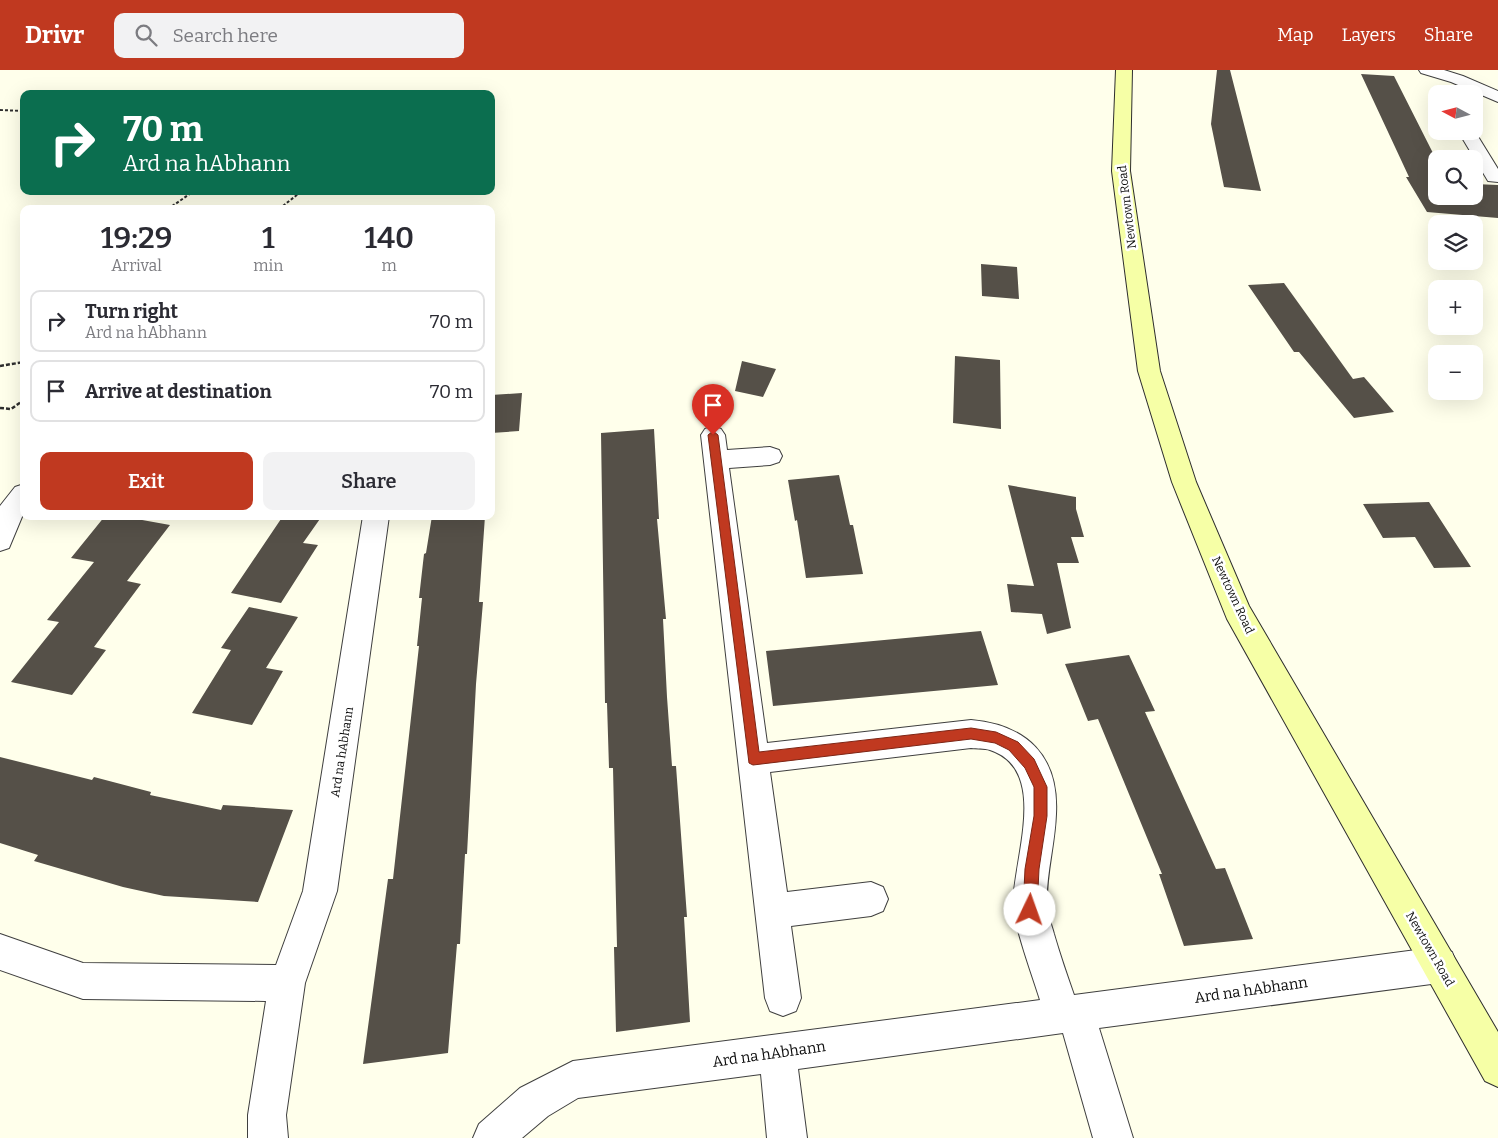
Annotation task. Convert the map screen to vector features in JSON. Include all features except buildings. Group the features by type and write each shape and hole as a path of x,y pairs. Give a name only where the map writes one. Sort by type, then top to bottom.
{"main road":[{"name":"Newtown Road","path":"1124,70 1121,171 1148,362 1184,482 1237,611 1498,1068"}],"street":[{"path":"1427,70 1457,79 1498,97"},
{"path":"1472,140 1496,177"},
{"path":"1483,176 1496,177"},
{"path":"770,456 715,447 783,998"},
{"path":"0,541 10,511 20,499"},
{"name":"Ard na hAbhann","path":"268,1138 267,1115 287,983 320,891 375,520"},
{"path":"753,759 971,734 996,738 1013,746 1030,764 1041,787 1041,816 1032,869 1030,910 1113,1138"},
{"path":"772,911 871,899"},
{"path":"0,952 83,981 287,983"},
{"name":"Ard na hAbhann","path":"493,1138 534,1102 573,1080 1439,965"},
{"path":"777,1053 787,1138"}],"path":[{"path":"0,110 20,111"},
{"path":"174,205 188,195"},
{"path":"284,205 297,195"},
{"path":"0,366 20,363"},
{"path":"0,408 11,409 20,403"}],"route":[{"path":"713,435 753,759 971,734 996,738 1013,746 1030,764 1041,787 1041,816 1032,869 1030,910"}]}
